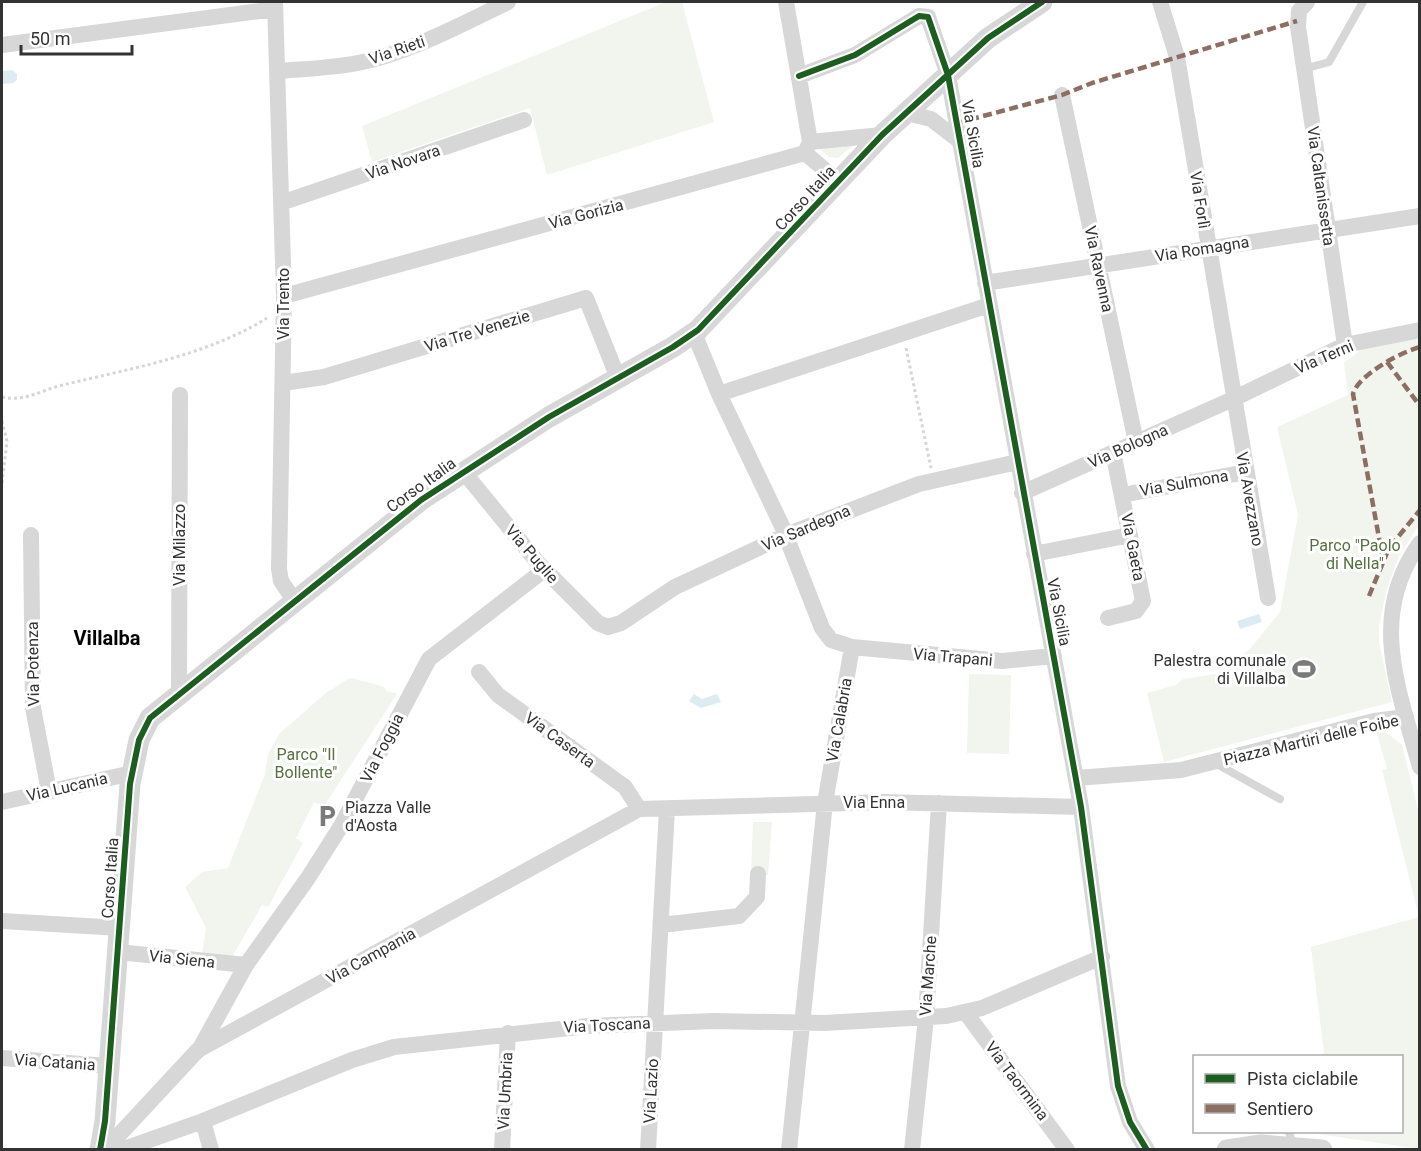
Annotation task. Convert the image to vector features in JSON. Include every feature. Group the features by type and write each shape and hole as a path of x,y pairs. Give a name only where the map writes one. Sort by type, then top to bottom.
{"street":[{"name":"Via Rieti","path":"279,71 338,66 377,58 427,40 508,2"},
{"path":"786,2 799,76 808,148 838,181"},
{"name":"Corso Italia","path":"100,1149 109,1066 132,773 143,729 150,718 296,603 421,500 549,417 694,333 759,268 882,135 988,38 1042,2"},
{"name":"Via Forlì","path":"1160,2 1177,57 1233,399"},
{"name":"Via Caltanissetta","path":"1307,2 1299,11 1298,27 1345,345"},
{"name":"Via Trento","path":"275,5 279,71 284,302 280,574 296,603"},
{"path":"2,45 275,5"},
{"name":"Via Sicilia","path":"799,76 855,55 922,15 932,22 948,75 961,142 988,305 1076,778 1120,1094 1130,1122 1147,1149"},
{"name":"Via Ravenna","path":"1062,95 1136,442"},
{"path":"907,112 931,119 961,142"},
{"name":"Via Novara","path":"281,203 524,120"},
{"name":"Via Gorizia","path":"284,302 808,148 882,135"},
{"name":"Via Romagna","path":"985,283 1419,216"},
{"name":"Via Tre Venezie","path":"283,383 324,378 586,298 618,378"},
{"path":"720,394 988,305"},
{"name":"Via Terni","path":"1233,399 1345,345 1419,330"},
{"path":"694,333 786,535 824,632 831,640 852,647"},
{"name":"Via Milazzo","path":"179,695 180,395"},
{"name":"Via Bologna","path":"1022,493 1233,399"},
{"name":"Via Avezzano","path":"1233,399 1268,598"},
{"name":"Via Gaeta","path":"1108,618 1133,613 1142,604 1113,452"},
{"name":"Via Sardegna","path":"608,627 621,623 675,587 786,535 933,480 1017,462"},
{"name":"Via Puglie","path":"463,471 544,570 598,623 608,627"},
{"name":"Via Sulmona","path":"1122,495 1246,472"},
{"name":"Via Potenza","path":"31,535 33,708 49,791"},
{"path":"1034,554 1130,535"},
{"path":"1419,543 1401,577 1390,620 1392,658 1419,766"},
{"name":"Via Foggia","path":"198,1050 246,965 334,837 429,659 544,570"},
{"name":"Via Trapani","path":"852,647 990,661 1054,656"},
{"name":"Via Calabria","path":"789,1149 825,803 852,647"},
{"name":"Via Caserta","path":"479,672 498,695 625,787 639,809"},
{"name":"Piazza Martiri delle Foibe","path":"1076,778 1155,774 1215,763 1374,721 1406,717"},
{"name":"Via Lucania","path":"2,802 132,773"},
{"name":"Via Enna","path":"667,809 825,803 1081,807"},
{"name":"Via Marche","path":"912,1149 926,1018 939,803"},
{"name":"Via Campania","path":"105,1149 198,1050 639,809 667,809"},
{"name":"Via Lazio","path":"648,1149 667,809"},
{"path":"661,925 739,916 756,897 758,874"},
{"path":"2,921 120,928"},
{"name":"Via Siena","path":"118,952 246,965"},
{"name":"Via Toscana","path":"121,1149 203,1121 384,1049 424,1042 508,1033 655,1023 803,1023 926,1018 966,1013 1044,983 1102,957"},
{"name":"Via Taormina","path":"966,1013 1067,1149"},
{"name":"Via Umbria","path":"502,1149 508,1033"},
{"name":"Via Catania","path":"2,1058 109,1066"},
{"path":"203,1121 211,1149"},
{"path":"1227,1149 1291,1139 1322,1149"}],"lane":[{"path":"1304,70 1329,62 1363,2"},
{"name":"Piazza Martiri delle Foibe","path":"1215,763 1280,798"}],"path":[{"path":"2,397 29,398 56,386 200,350 245,330 284,302"},
{"path":"902,332 933,480"},
{"path":"2,421 7,451 2,484"}],"green space":[{"path":"666,2 682,2 714,122 547,175 530,108 372,162 362,126"},
{"path":"860,140 838,158 829,157 819,148"},
{"name":"Parco \"Paolo di Nella\"","path":"1419,338 1419,525 1399,556 1387,588 1379,626 1379,643 1392,702 1164,762 1147,693 1176,685 1183,679 1216,674 1250,649 1280,612 1298,515 1277,427 1348,395 1344,363 1363,348"},
{"path":"969,674 1011,675 1009,754 967,753"},
{"name":"Parco \"Il Bollente\"","path":"352,678 384,687 387,691 397,694 324,806 314,802 296,838 303,843 268,907 262,905 232,957 202,954 206,928 185,887 202,872 228,868 265,774 268,754 279,734 327,692"},
{"path":"1364,727 1383,730 1402,745 1419,813 1419,917 1382,770 1387,769 1376,730 1366,732"},
{"path":"753,822 772,822 768,875 751,874"},
{"path":"1419,917 1419,1149 1312,1133 1403,1133 1403,1055 1321,1055 1324,1053 1311,947"}],"shaded area":[{"path":"12,70 17,74 17,80 13,83 2,84 2,71"},
{"path":"1259,614 1262,622 1240,629 1237,621"},
{"path":"694,694 702,699 717,694 721,702 701,708 689,701"}],"marked path":[{"path":"957,123 1062,95 1092,83 1297,21"},
{"path":"1383,560 1353,394 1371,372 1392,359 1420,347"},
{"path":"1387,362 1420,406"},
{"path":"1369,596 1389,548 1420,510"}],"cycle path":[{"path":"100,1150 105,1121 130,784 139,740 150,718 421,500 549,417 673,347 698,330 882,135 988,38 1042,2"},
{"path":"799,76 855,55 919,16 928,17 948,75 1081,807 1118,1086 1130,1122 1147,1150"}],"place":[{"name":"Palestra comunale di Villalba","path":"1304,669"},
{"name":"Piazza Valle d'Aosta","path":"327,816"}],"district":[{"name":"Villalba","path":"107,638"}]}
